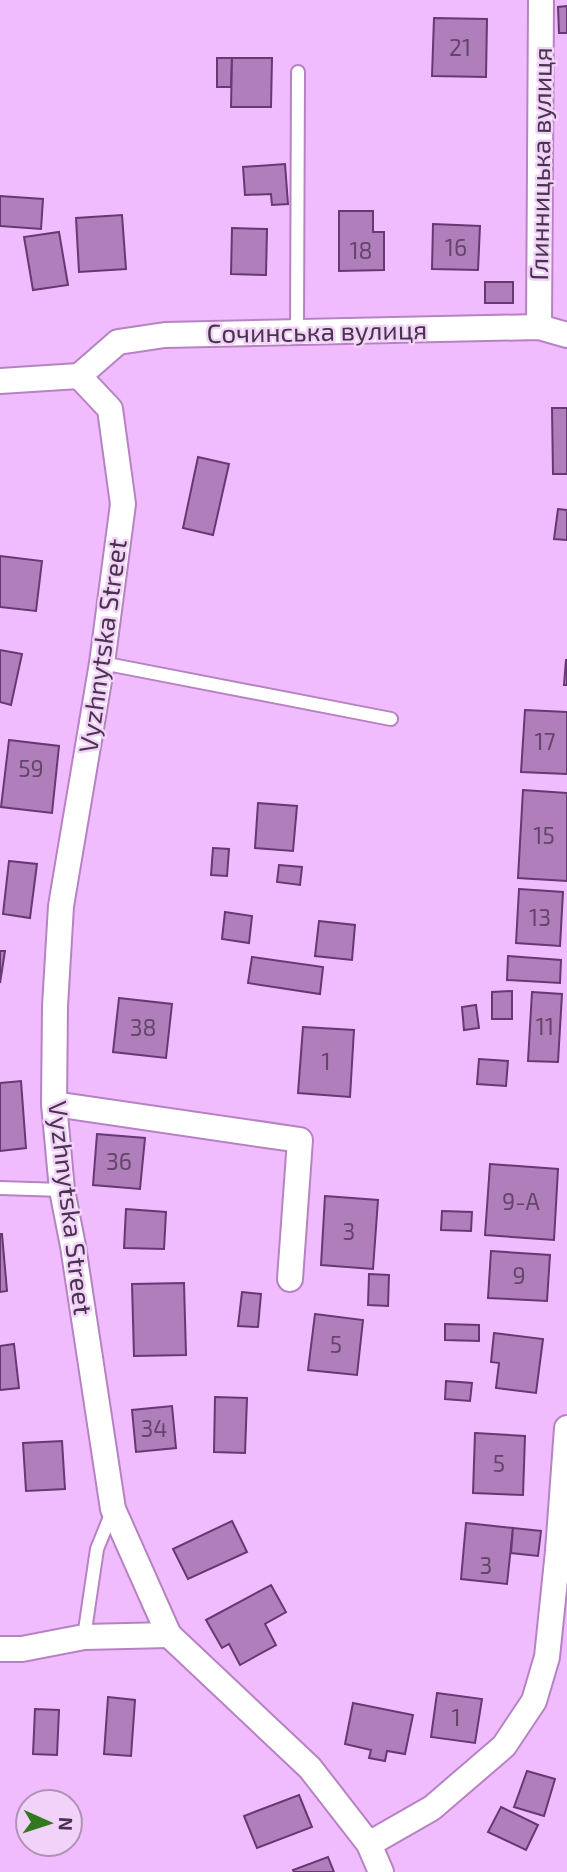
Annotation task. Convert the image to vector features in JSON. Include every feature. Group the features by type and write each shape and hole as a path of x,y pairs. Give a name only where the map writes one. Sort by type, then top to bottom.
{"street":[{"name":"Глинницька вулиця","path":"539,327 541,0"},
{"name":"Сочинська вулиця","path":"79,376 118,342 165,335 539,327 567,335"},
{"path":"0,381 79,376"},
{"name":"Vyzhnytska Street","path":"79,376 110,409 123,504 102,663 61,906 55,1006 54,1104 62,1190 113,1509 169,1635 310,1768 369,1844 381,1872"},
{"path":"54,1104 300,1140 290,1279"},
{"path":"369,1844 442,1800 504,1746 534,1701 547,1657 567,1429"},
{"path":"0,1649 22,1649 84,1637 169,1635"}],"lane":[{"path":"297,331 298,72"},
{"path":"102,663 391,719"},
{"path":"0,1188 62,1190"},
{"path":"84,1637 97,1549 113,1509"}],"building":[{"path":"567,6 567,33 559,33 558,7"},
{"path":"434,18 487,19 486,77 432,76"},
{"path":"217,58 232,58 231,87 217,87"},
{"path":"232,58 272,58 271,107 231,107"},
{"path":"285,164 288,204 272,205 271,194 245,195 243,167"},
{"path":"0,196 43,199 41,229 0,226"},
{"path":"339,211 373,211 373,232 384,232 384,270 339,271"},
{"path":"122,215 126,269 79,272 76,218"},
{"path":"433,224 480,226 478,270 432,269"},
{"path":"232,228 267,229 266,275 231,274"},
{"path":"59,232 68,285 33,290 24,237"},
{"path":"485,282 513,282 513,303 485,303"},
{"path":"552,408 567,408 567,474 553,474"},
{"path":"198,457 229,464 213,535 183,528"},
{"path":"558,509 567,510 567,540 554,539"},
{"path":"0,556 42,561 36,611 0,607"},
{"path":"0,650 22,654 11,705 0,702"},
{"path":"566,660 567,685 564,685"},
{"path":"525,710 567,712 567,774 521,772"},
{"path":"9,740 59,746 52,813 1,807"},
{"path":"523,790 567,793 567,881 518,878"},
{"path":"258,803 297,806 293,851 255,848"},
{"path":"213,848 229,849 227,876 211,875"},
{"path":"9,861 37,864 30,918 3,914"},
{"path":"279,865 302,867 300,885 277,882"},
{"path":"519,889 563,892 560,946 516,943"},
{"path":"225,912 252,916 249,943 222,939"},
{"path":"319,921 355,925 352,960 315,956"},
{"path":"0,951 5,951 0,983"},
{"path":"508,956 561,960 560,983 507,980"},
{"path":"252,957 323,967 320,994 248,983"},
{"path":"512,991 512,1019 492,1019 492,992"},
{"path":"532,992 562,994 558,1062 528,1061"},
{"path":"119,998 172,1004 166,1058 113,1052"},
{"path":"476,1005 479,1028 464,1030 462,1007"},
{"path":"303,1027 354,1030 350,1097 298,1093"},
{"path":"479,1059 508,1061 506,1086 477,1084"},
{"path":"21,1081 26,1148 0,1151 0,1083"},
{"path":"97,1134 145,1138 140,1189 93,1185"},
{"path":"490,1164 558,1169 554,1240 485,1235"},
{"path":"325,1196 378,1200 373,1269 321,1265"},
{"path":"126,1209 166,1212 164,1249 124,1248"},
{"path":"442,1211 472,1212 471,1231 441,1230"},
{"path":"0,1234 7,1291 0,1292"},
{"path":"491,1251 550,1255 547,1301 488,1298"},
{"path":"369,1274 389,1275 388,1306 368,1305"},
{"path":"184,1283 186,1355 134,1356 132,1284"},
{"path":"242,1292 261,1294 258,1327 238,1326"},
{"path":"315,1314 363,1320 357,1375 308,1370"},
{"path":"445,1324 479,1325 479,1341 445,1340"},
{"path":"494,1333 543,1339 536,1393 496,1388 499,1363 491,1362"},
{"path":"14,1344 19,1388 0,1390 0,1346"},
{"path":"446,1381 472,1383 470,1401 445,1399"},
{"path":"215,1397 247,1398 245,1453 214,1452"},
{"path":"172,1406 176,1448 136,1452 132,1410"},
{"path":"475,1433 525,1436 523,1495 473,1493"},
{"path":"62,1441 65,1489 26,1491 23,1443"},
{"path":"232,1521 247,1552 188,1579 173,1549"},
{"path":"466,1523 513,1528 507,1584 461,1579"},
{"path":"513,1528 541,1531 538,1556 511,1553"},
{"path":"271,1585 286,1612 265,1624 276,1645 240,1665 229,1644 222,1648 206,1620"},
{"path":"437,1693 482,1699 475,1743 431,1737"},
{"path":"108,1697 135,1700 131,1756 104,1754"},
{"path":"353,1703 413,1715 405,1754 387,1751 385,1761 369,1758 371,1750 345,1744"},
{"path":"35,1709 59,1710 57,1755 33,1754"},
{"path":"527,1771 555,1779 544,1816 514,1807"},
{"path":"299,1795 312,1827 257,1848 244,1816"},
{"path":"501,1807 538,1825 526,1850 488,1832"},
{"path":"328,1857 334,1872 293,1870"}]}
